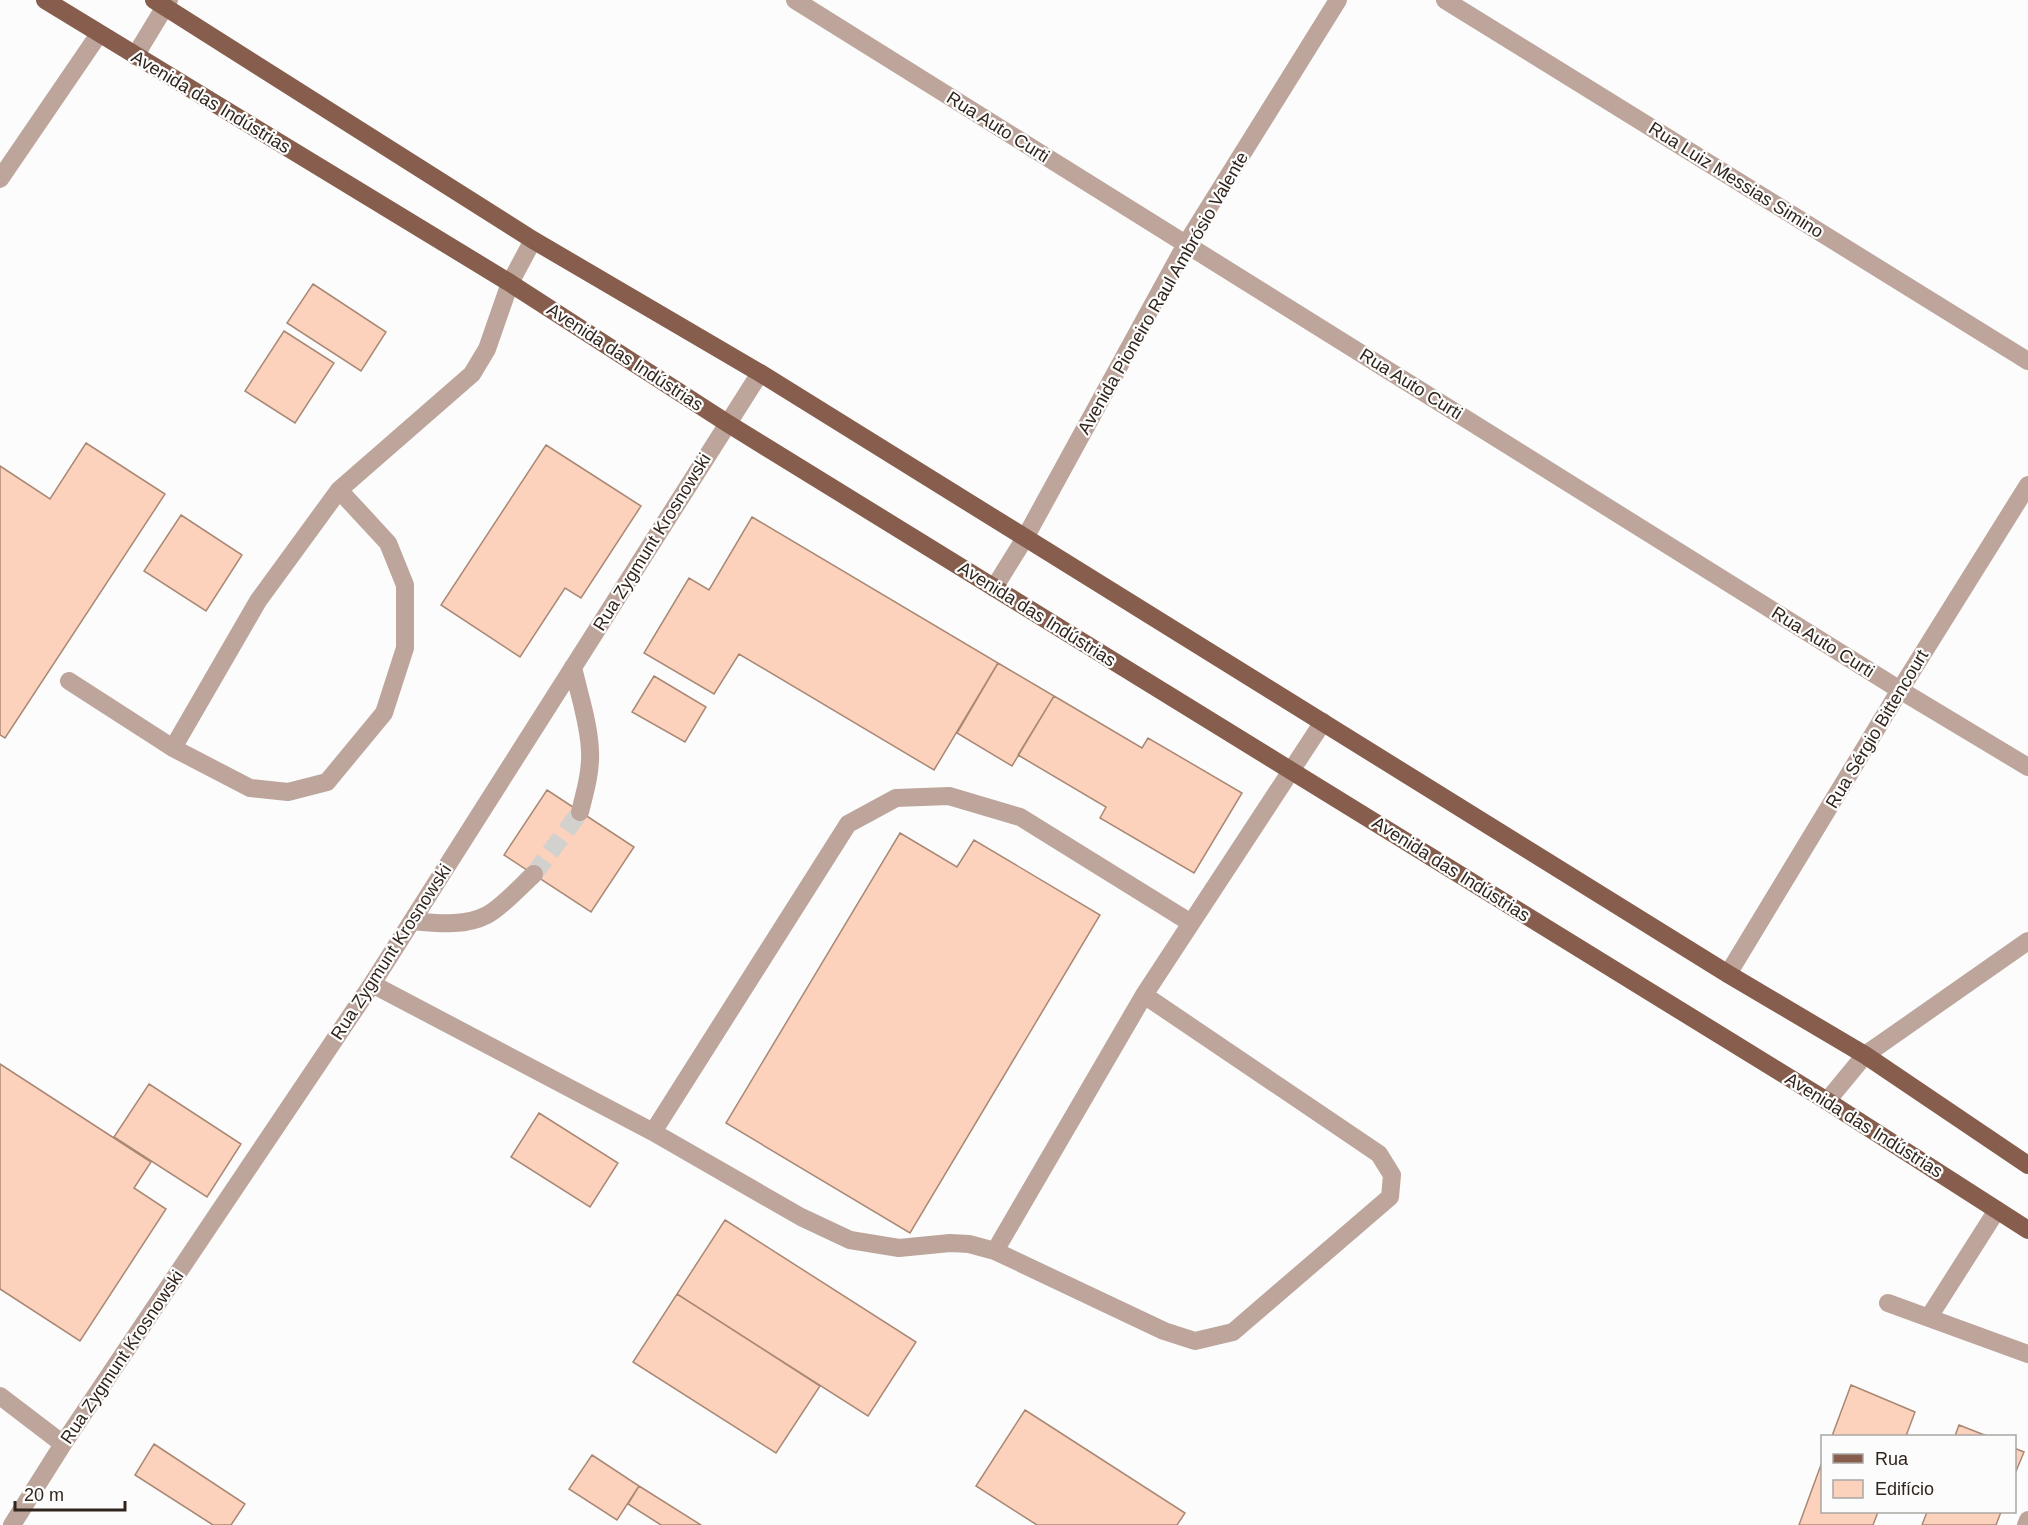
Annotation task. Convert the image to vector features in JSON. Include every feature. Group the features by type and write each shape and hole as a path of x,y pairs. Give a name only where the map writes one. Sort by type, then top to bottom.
{"main road":[{"name":"Avenida das Indústrias","path":"45,0 510,283 727,423 1827,1101 2028,1230"},
{"path":"163,2 533,240 760,373 1728,974 1865,1055 2028,1165"}],"street":[{"name":"Rua Auto Curti","path":"795,0 1900,690 2028,767"},
{"name":"Avenida Pioneiro Raul Ambrósio Valente","path":"994,588 1025,538 1186,244 1338,0"},
{"name":"Rua Luiz Messias Simino","path":"1445,0 2028,361"},
{"path":"135,56 163,2"},
{"path":"0,179 99,34"},
{"path":"173,748 258,600 339,489 472,374 487,349 510,283 533,240"},
{"name":"Rua Zygmunt Krosnowski","path":"12,1525 63,1444 372,984 760,373"},
{"name":"Rua Sérgio Bittencourt","path":"1728,974 1900,690 2028,485"},
{"path":"69,681 173,748 250,788 288,792 327,782 384,713 405,648 405,585 388,543 339,489"},
{"path":"573,667 590,752 588,777 580,812"},
{"path":"995,1251 1144,995 1323,722"},
{"path":"653,1132 848,824 896,798 949,796 1020,817 1191,923"},
{"path":"412,921 443,924 466,922 488,915 534,874"},
{"path":"1827,1101 1865,1055 2028,941"},
{"path":"372,984 653,1132 801,1217 850,1240 899,1248 950,1243 969,1244 995,1251 1164,1331 1195,1341 1233,1332 1390,1197 1392,1175 1379,1154 1144,995"},
{"path":"1929,1317 1997,1210"},
{"path":"1888,1303 2028,1354"},
{"path":"0,1396 63,1444"},
{"path":"2026,1525 2028,1520"}],"building":[{"path":"313,284 386,332 361,371 287,323"},
{"path":"284,331 334,363 295,423 245,391"},
{"path":"86,443 165,494 5,738 0,735 0,466 50,499"},
{"path":"546,445 641,506 581,598 565,588 520,657 441,605"},
{"path":"181,515 242,555 206,611 144,571"},
{"path":"752,517 998,663 934,770 739,654 714,694 644,653 689,578 709,590"},
{"path":"998,663 1054,696 1012,766 957,733"},
{"path":"654,676 706,707 685,742 632,712"},
{"path":"1054,696 1142,748 1148,738 1242,793 1194,873 1100,818 1106,807 1018,755"},
{"path":"547,790 634,847 591,912 504,855"},
{"path":"900,833 957,867 974,840 1100,915 910,1233 726,1123"},
{"path":"0,1064 151,1162 134,1188 166,1209 80,1341 0,1289"},
{"path":"149,1084 241,1144 207,1197 114,1137"},
{"path":"539,1113 618,1163 590,1207 511,1157"},
{"path":"725,1220 916,1342 868,1416 677,1294"},
{"path":"677,1294 820,1386 776,1453 633,1362"},
{"path":"1851,1385 1915,1412 1906,1435 1832,1435"},
{"path":"1025,1410 1185,1513 1177,1525 1037,1525 976,1486"},
{"path":"1959,1425 1984,1435 1955,1435"},
{"path":"154,1444 245,1504 231,1525 213,1525 135,1475"},
{"path":"2016,1449 2024,1452 2016,1471"},
{"path":"592,1455 639,1486 617,1520 569,1489"},
{"path":"1821,1465 1821,1513 1878,1513 1873,1525 1799,1525"},
{"path":"639,1486 701,1525 661,1525 628,1504"},
{"path":"1927,1513 2001,1513 1996,1525 1922,1525"}],"tunnel":[{"path":"534,874 580,812"}]}
